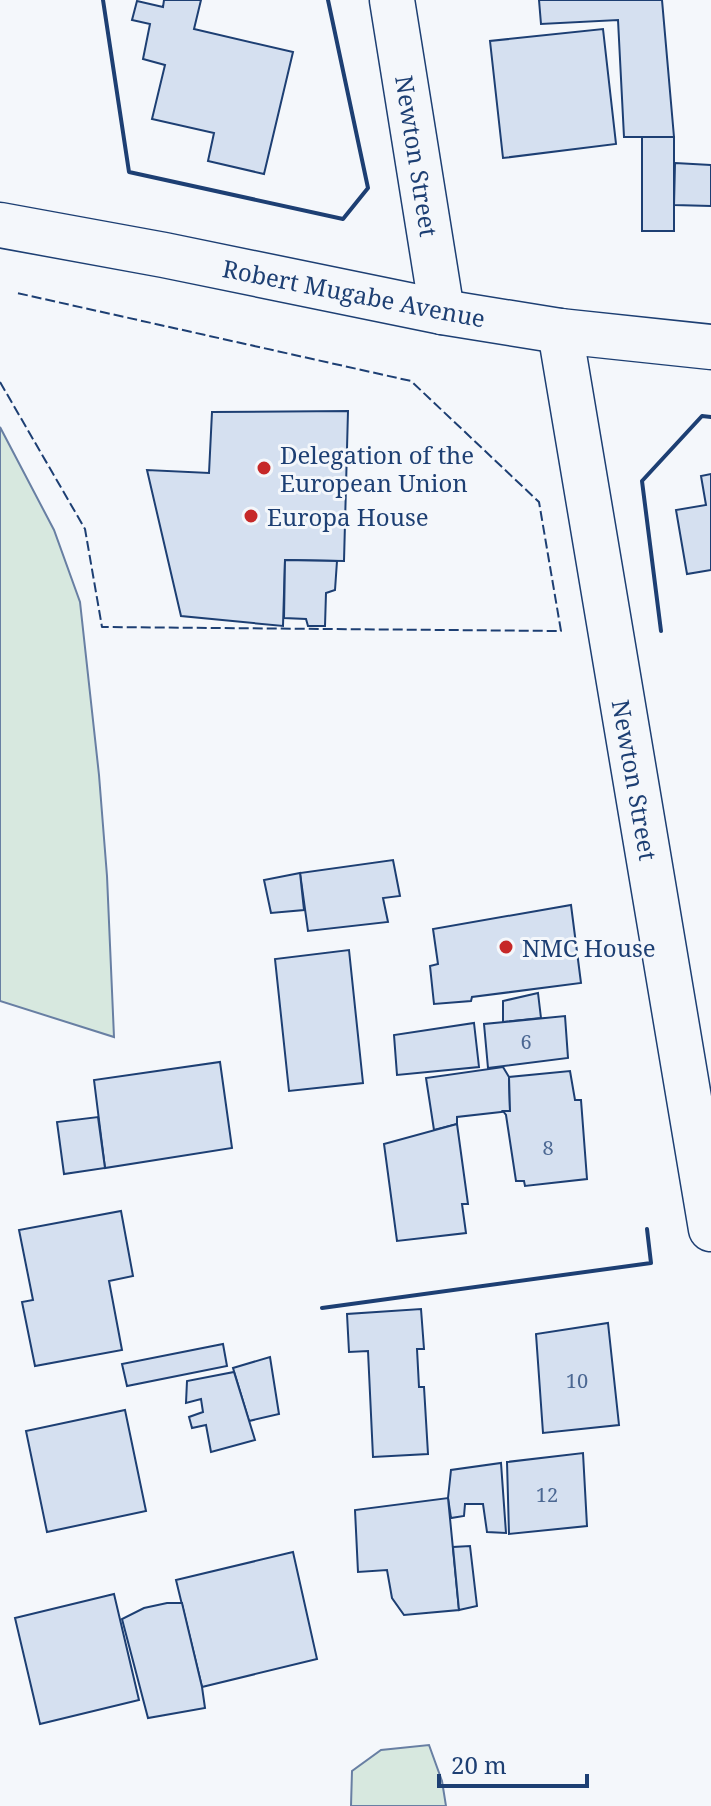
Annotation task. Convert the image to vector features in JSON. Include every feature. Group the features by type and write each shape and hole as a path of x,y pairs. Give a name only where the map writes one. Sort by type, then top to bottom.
{"street":[{"name":"Newton Street","path":"392,0 442,312"},
{"name":"Robert Mugabe Avenue","path":"0,225 442,312 560,331 711,347"},
{"name":"Newton Street","path":"560,331 711,1229"}],"shaded area":[{"path":"0,427 54,530 80,602 107,876 114,1037 0,1001"},
{"path":"429,1745 442,1781 446,1806 351,1806 352,1771 381,1750"}],"building":[{"path":"164,0 201,0 194,29 293,52 264,174 208,161 214,133 152,119 165,65 143,59 150,24 132,20 137,1 163,7"},
{"path":"539,0 662,0 674,137 624,137 618,20 541,24"},
{"path":"603,29 616,144 503,158 490,41"},
{"path":"642,137 674,137 674,231 642,231"},
{"path":"675,163 711,165 711,206 674,205"},
{"name":"Europa House","path":"348,411 344,561 285,560 283,626 181,616 147,470 209,473 212,412"},
{"path":"711,474 711,570 687,574 676,510 706,505 701,476"},
{"path":"285,560 337,561 335,590 326,593 325,626 308,626 306,619 284,618"},
{"path":"393,860 400,896 383,898 388,922 308,931 300,873"},
{"path":"300,873 304,910 271,913 264,880"},
{"name":"NMC House","path":"571,905 581,983 434,1004 430,966 438,964 433,929"},
{"path":"349,950 363,1083 289,1091 275,959"},
{"path":"538,993 541,1018 503,1022 503,1001"},
{"path":"565,1016 568,1058 488,1068 484,1024"},
{"path":"474,1023 479,1067 397,1075 394,1035"},
{"path":"220,1062 232,1148 105,1168 94,1080"},
{"path":"503,1067 509,1077 510,1111 457,1117 457,1124 434,1130 426,1078"},
{"path":"570,1071 575,1100 581,1100 587,1179 525,1186 524,1181 516,1181 503,1111 510,1111 509,1077"},
{"path":"98,1117 105,1168 64,1174 57,1122"},
{"path":"457,1124 468,1204 462,1204 466,1233 397,1241 384,1144"},
{"path":"121,1211 133,1276 109,1281 122,1350 35,1366 22,1302 33,1300 19,1230"},
{"path":"421,1309 424,1349 417,1349 419,1387 424,1387 428,1454 373,1457 368,1351 349,1352 347,1314"},
{"path":"608,1323 619,1425 543,1433 536,1334"},
{"path":"223,1344 227,1366 127,1386 122,1364"},
{"path":"270,1357 279,1414 249,1421 233,1368"},
{"path":"234,1372 255,1440 211,1452 206,1425 192,1428 189,1417 203,1412 201,1399 186,1403 187,1381"},
{"path":"125,1410 146,1511 47,1532 26,1431"},
{"path":"583,1453 587,1526 509,1534 507,1462"},
{"path":"501,1463 506,1533 487,1532 483,1504 465,1504 464,1516 451,1518 448,1498 451,1470"},
{"path":"448,1498 459,1610 404,1615 392,1598 387,1570 358,1572 355,1510"},
{"path":"470,1546 477,1606 459,1610 453,1547"},
{"path":"293,1552 317,1659 202,1687 176,1580"},
{"path":"114,1594 139,1700 40,1724 15,1618"},
{"path":"182,1603 205,1708 148,1718 122,1619 144,1608"}],"fence":[{"path":"0,382 85,529 102,627 561,631 539,502 411,381 17,293"}],"wall":[{"path":"103,0 129,172 343,219 368,188 328,0"},
{"path":"661,631 642,481 702,416 711,417"},
{"path":"322,1308 651,1263 647,1229"}],"place":[{"name":"Delegation of the European Union","path":"264,468"},
{"name":"Europa House","path":"251,516"},
{"name":"NMC House","path":"506,947"}]}
